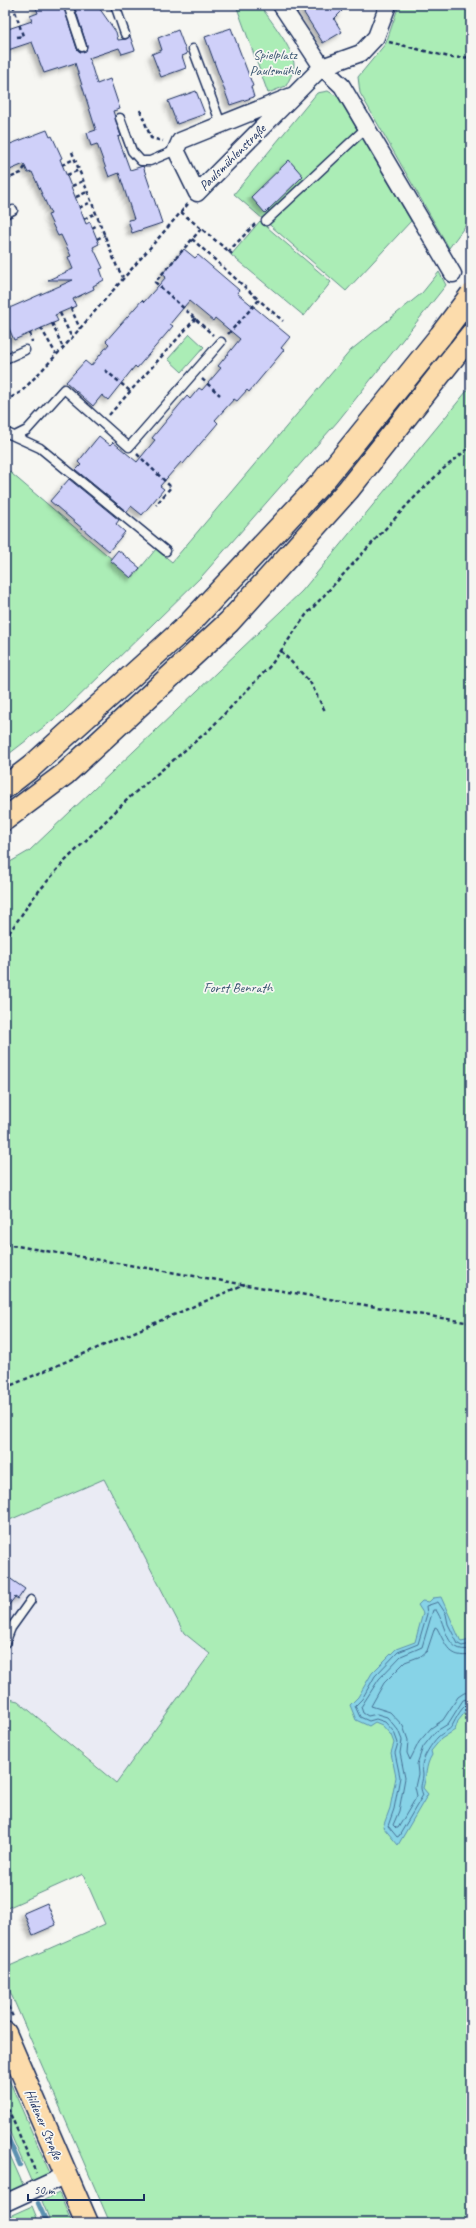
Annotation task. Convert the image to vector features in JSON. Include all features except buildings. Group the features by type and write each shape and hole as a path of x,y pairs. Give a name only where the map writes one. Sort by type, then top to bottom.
{"main road":[{"path":"5,787 31,767 188,625 323,481 441,335 471,295"},
{"path":"5,820 65,774 229,622 348,490 465,344"},
{"name":"Hildener Straße","path":"5,2033 66,2175"},
{"path":"66,2175 87,2223"}],"street":[{"path":"281,5 322,67 342,86 453,274"},
{"path":"322,67 361,53 376,37 388,5"},
{"name":"Paulsmühlenstraße","path":"294,95 180,141 177,147 197,193 322,67"},
{"name":"Hildener Straße","path":"5,2204 66,2175"}],"lane":[{"path":"68,5 82,47"},
{"path":"115,5 125,34"},
{"path":"193,49 221,124"},
{"path":"120,118 132,151 141,161 150,161 177,147"},
{"path":"266,221 367,127"},
{"path":"5,214 13,210"},
{"path":"15,436 27,430 64,389 129,447 193,371 221,342"},
{"path":"5,359 25,350"},
{"path":"5,432 40,448 166,551"},
{"path":"5,1643 11,1628 31,1600"}],"path":[{"path":"13,5 23,36 17,37"},
{"path":"376,37 395,45 453,58 471,57"},
{"path":"140,110 151,138 177,147"},
{"path":"72,152 117,267 123,277"},
{"path":"62,165 74,159"},
{"path":"5,180 21,173 25,167"},
{"path":"67,175 79,170"},
{"path":"7,171 10,178"},
{"path":"72,186 83,181"},
{"path":"76,196 87,192"},
{"path":"5,401 21,392 63,348 197,193"},
{"path":"79,208 91,202"},
{"path":"181,212 232,254"},
{"path":"84,219 96,213"},
{"path":"228,252 262,217 266,221"},
{"path":"92,228 100,224"},
{"path":"201,229 155,282 221,342 259,300"},
{"path":"97,238 105,235"},
{"path":"192,239 283,321"},
{"path":"71,308 80,329"},
{"path":"60,313 72,338"},
{"path":"102,423 196,318"},
{"path":"52,323 63,348"},
{"path":"41,328 56,354"},
{"path":"105,370 130,392"},
{"path":"193,371 220,395"},
{"path":"5,939 33,898 63,863 131,796 210,729 271,665 306,615 409,503 442,470 471,446"},
{"path":"129,447 171,487 156,505"},
{"path":"281,651 310,682 325,711"},
{"path":"5,1244 471,1323"},
{"path":"5,1388 245,1284"},
{"path":"5,2102 42,2186"}],"shaded area":[{"path":"104,1479 184,1633 210,1654 116,1783 87,1757 18,1701 5,1698 5,1522"}],"green space":[{"name":"Spielplatz Paulsmühle","path":"236,5 260,5 286,43 293,59 294,66 286,86 268,93"},
{"path":"399,5 471,5 471,218 449,248 360,93 358,77 386,43"},
{"path":"328,91 338,97 411,221 346,291 234,194 317,93"},
{"path":"260,221 331,282 304,316 231,255"},
{"path":"439,272 446,285 338,421 202,576 62,713 5,757 5,468 133,577 156,549 172,562 351,350 422,293"},
{"path":"190,334 204,347 182,372 168,359"},
{"name":"Forst Benrath","path":"471,386 471,2223 110,2223 5,1980 5,1968 105,1924 83,1874 5,1909 5,1698 18,1701 116,1783 210,1654 184,1633 104,1479 5,1522 5,865 29,851 302,591"},
{"path":"5,2071 50,2173 32,2183 5,2121"},
{"path":"5,2144 24,2187 5,2196"},
{"path":"59,2193 72,2223 51,2223 42,2201"},
{"path":"32,2206 39,2223 5,2223 5,2218"}],"water":[{"path":"441,1597 461,1642 471,1640 471,1705 458,1721 455,1730 441,1739 431,1751 432,1755 428,1763 423,1788 428,1794 398,1845 383,1827 390,1808 396,1777 391,1753 394,1743 391,1735 382,1725 375,1722 369,1726 356,1720 350,1705 358,1697 372,1673 396,1649 415,1642 423,1613 418,1605 422,1601 429,1602 433,1598"}],"waterway":[{"path":"5,2131 20,2165"},
{"path":"38,2203 47,2223"}]}
